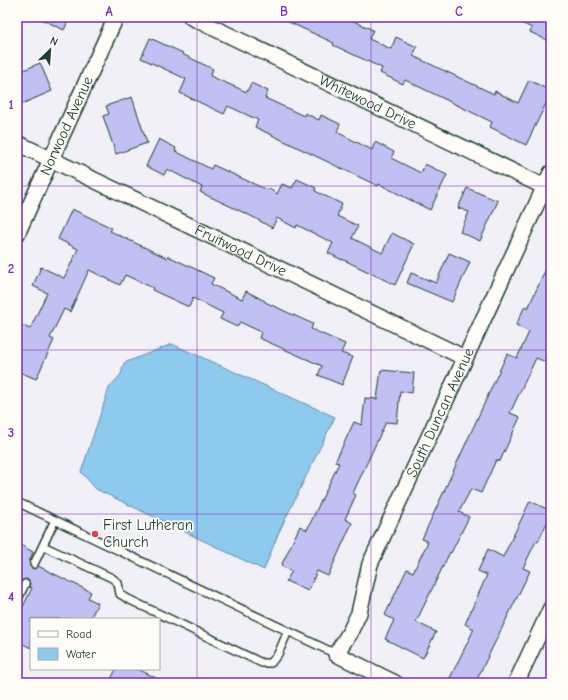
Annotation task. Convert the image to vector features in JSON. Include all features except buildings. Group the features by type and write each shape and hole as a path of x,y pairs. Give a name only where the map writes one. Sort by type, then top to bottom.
{"street":[{"name":"Norwood Avenue","path":"17,234 116,17"},
{"name":"Whitewood Drive","path":"191,17 548,180"},
{"name":"Fruitwood Drive","path":"17,143 465,358"},
{"name":"South Duncan Avenue","path":"336,654 350,632 358,613 370,564 548,180"},
{"path":"516,683 551,608"},
{"path":"336,654 395,683"}],"lane":[{"path":"17,502 336,654"},
{"path":"34,564 55,520"},
{"path":"43,546 112,578 118,583 120,594 128,599 262,663 271,663 278,654 288,631"},
{"path":"17,601 25,584"}],"water":[{"path":"172,344 335,417 278,534 264,570 96,489 81,472 109,388 121,374 124,363"}],"place":[{"name":"First Lutheran Church","path":"95,534"}]}
